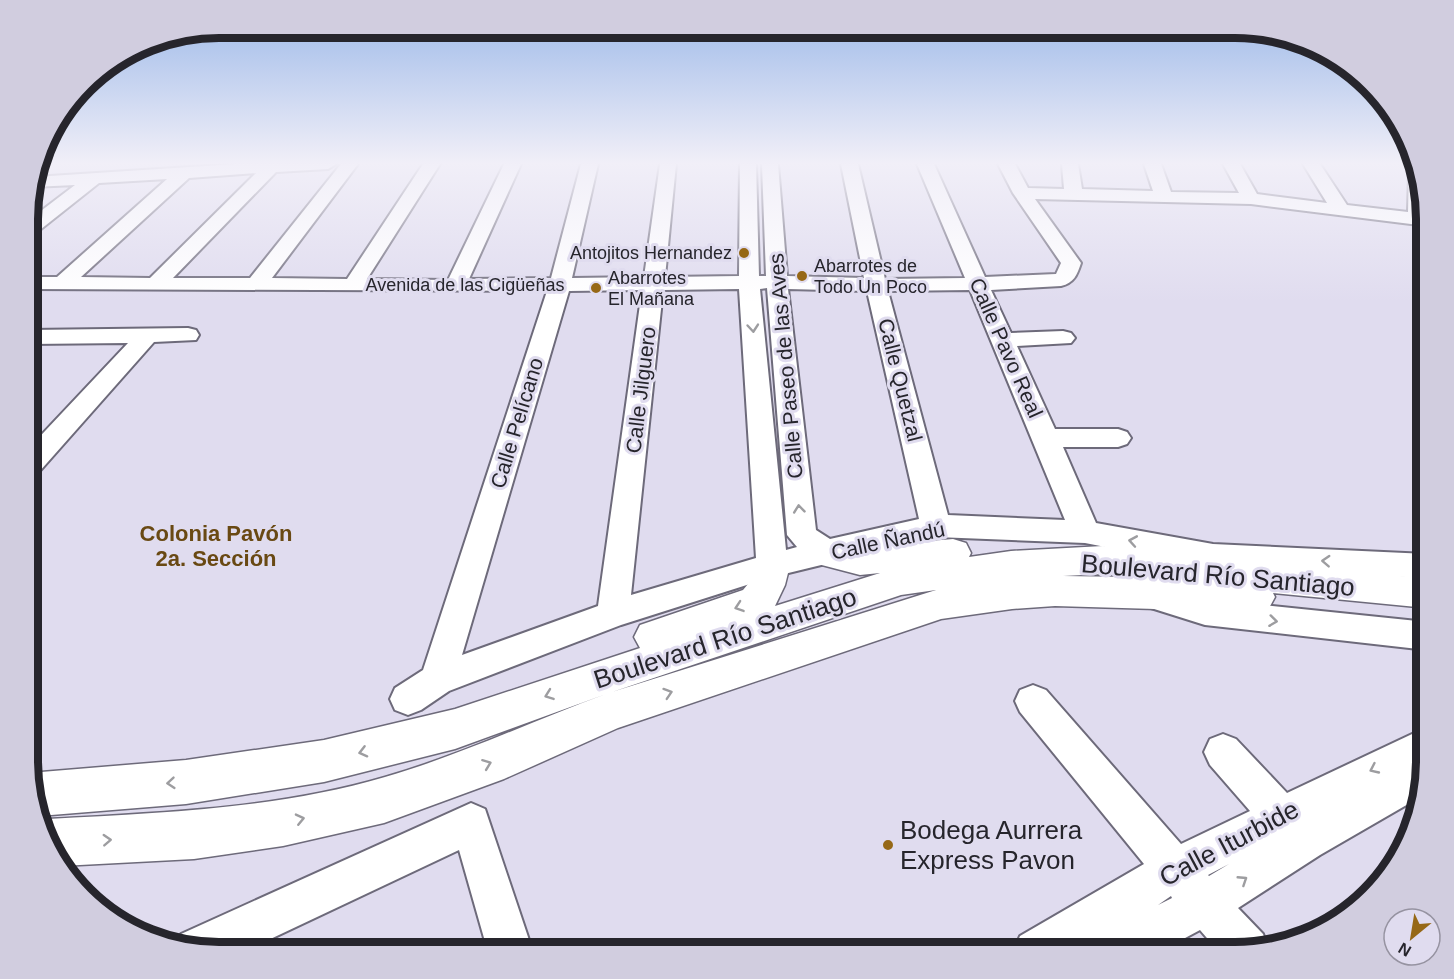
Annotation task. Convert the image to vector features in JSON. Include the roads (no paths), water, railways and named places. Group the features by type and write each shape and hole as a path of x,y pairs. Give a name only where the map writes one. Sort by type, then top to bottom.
{"main road":[{"path":"827,553 860,561 1026,546 1094,546"},
{"name":"Boulevard Río Santiago","path":"57,843 194,836 283,823 384,800 488,764 602,695 901,581 1011,565 1094,546 1359,588 1416,592"},
{"path":"602,695 655,637 756,601 767,588 772,566"},
{"name":"Boulevard Río Santiago","path":"41,793 186,782 324,761 602,695 941,604 998,596 1053,591 1134,591 1416,608"}],"street":[{"path":"38,223 54,210"},
{"path":"61,284 143,210"},
{"path":"154,284 229,210"},
{"path":"256,285 315,210"},
{"path":"353,285 402,210"},
{"path":"455,286 491,210"},
{"name":"Calle Pelícano","path":"437,680 560,285 579,210"},
{"name":"Calle Jilguero","path":"612,614 663,210"},
{"name":"Calle Paseo de las Aves","path":"748,210 749,282 772,566"},
{"name":"Calle Paseo de las Aves","path":"773,210 777,282 801,535 827,553"},
{"name":"Calle Quetzal","path":"859,210 936,526"},
{"name":"Calle Pavo Real","path":"945,210 1094,546"},
{"name":"Avenida de las Cigüeñas","path":"38,283 455,286 749,282 876,285 1055,282 1067,276 1071,263 1034,210"},
{"path":"1341,210 1416,218"},
{"path":"38,337 188,335"},
{"path":"38,455 147,336"},
{"path":"1003,340 1063,338"},
{"path":"1046,438 1118,438"},
{"name":"Calle Ñandú","path":"408,699 437,680 612,614 772,566 936,526 1094,546 1214,556 1416,566"},
{"path":"1359,563 1374,556 1416,556"},
{"path":"1134,591 1205,612 1416,635"},
{"path":"1033,701 1239,941"},
{"name":"Calle Iturbide","path":"1103,941 1134,936 1205,904 1293,827 1416,751"},
{"path":"1223,752 1293,827"},
{"name":"Calle Iturbide","path":"1134,936 1175,869 1293,827 1416,777"},
{"path":"215,942 471,823 508,942"}],"place":[{"name":"Antojitos Hernandez","path":"744,253"},
{"name":"Abarrotes de Todo Un Poco","path":"802,276"},
{"name":"Abarrotes El Mañana","path":"596,288"},
{"name":"Bodega Aurrera Express Pavon","path":"888,845"}],"district":[{"name":"Colonia Pavón 2a. Sección","path":"216,546"}]}
